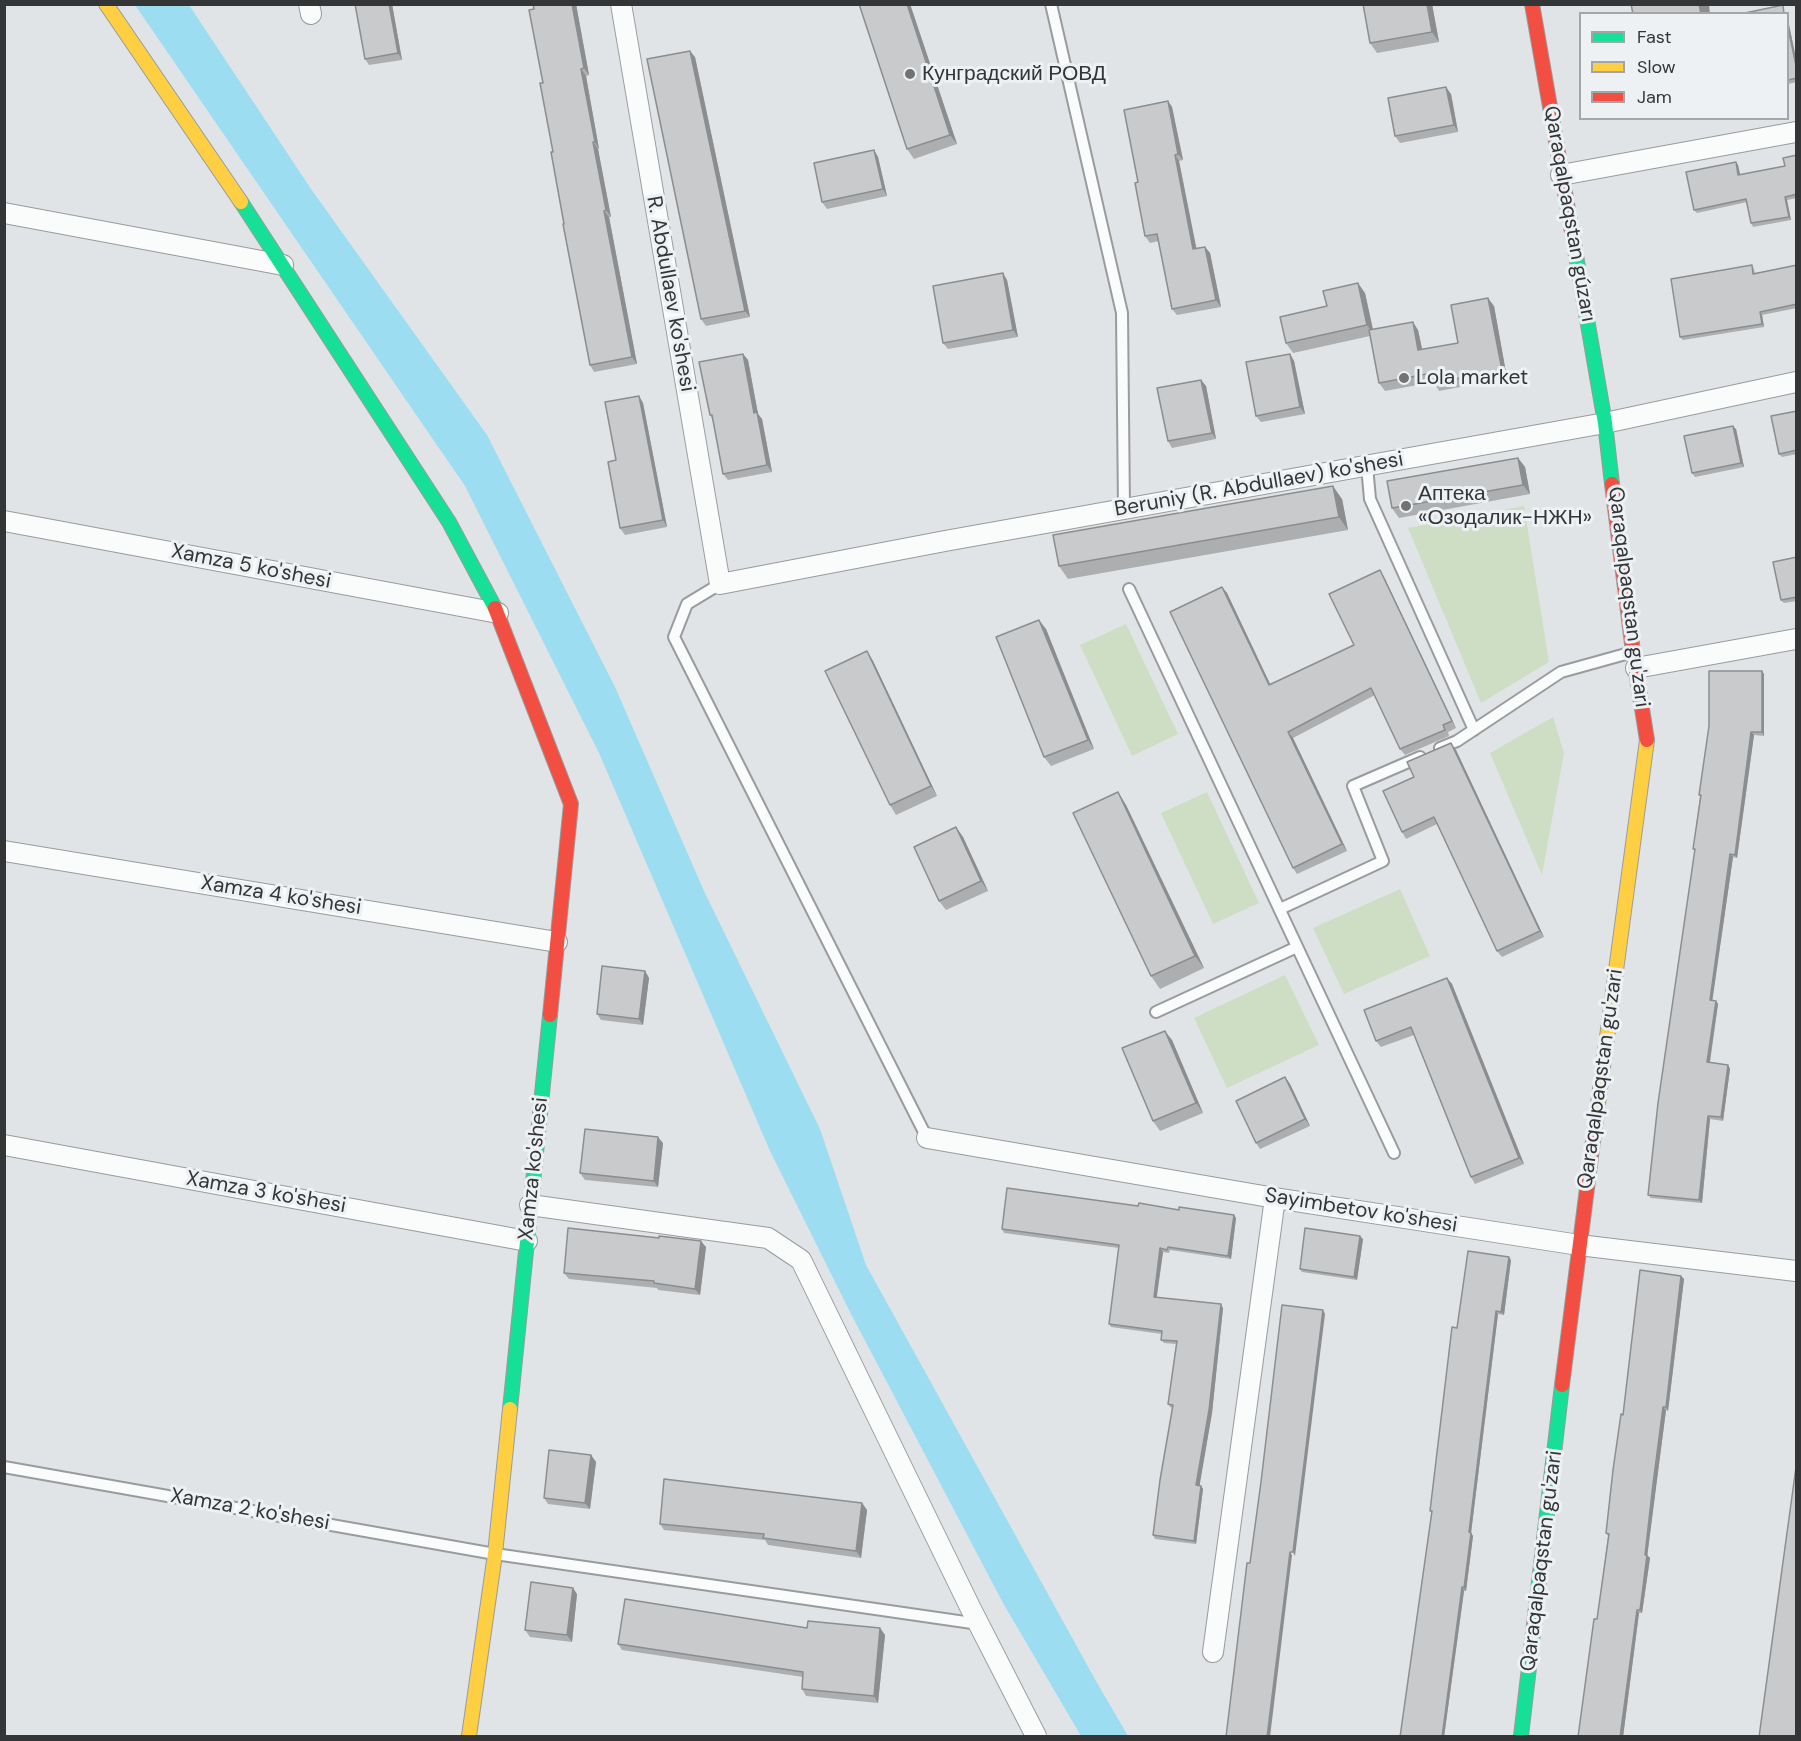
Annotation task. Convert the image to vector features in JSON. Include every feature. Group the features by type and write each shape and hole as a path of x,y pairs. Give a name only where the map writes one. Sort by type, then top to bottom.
{"street":[{"name":"Xamza ko'shesi","path":"106,4 283,265 449,522 498,613 571,804 495,1554 469,1737"},
{"name":"R. Abdullaev ko'shesi","path":"621,4 720,584"},
{"name":"Qaraqalpaqstan gúzarı","path":"1532,4 1605,423"},
{"path":"1561,175 1797,132"},
{"path":"4,213 283,265"},
{"name":"Beruniy (R. Abdullaev) ko'shesi","path":"720,584 1605,423 1797,382"},
{"name":"Qaraqalpaqstan gu'zari","path":"1521,1737 1579,1245 1647,741 1605,423"},
{"name":"Xamza 5 ko'shesi","path":"4,521 498,613"},
{"path":"1635,660 1797,639"},
{"name":"Xamza 4 ko'shesi","path":"4,851 557,942"},
{"name":"Sayimbetov ko'shesi","path":"927,1138 1275,1198 1579,1245 1797,1272"},
{"name":"Xamza 3 ko'shesi","path":"4,1145 527,1241"},
{"path":"1213,1652 1275,1198"},
{"path":"530,1205 768,1239 801,1260 1036,1737"}],"lane":[{"path":"1051,4 1122,313 1124,509"},
{"path":"1367,466 1370,499 1474,730"},
{"path":"720,584 687,604 674,637 927,1138"},
{"path":"1129,589 1394,1153"},
{"path":"1280,909 1383,861 1353,786 1457,741 1561,672 1635,660"},
{"path":"1156,1012 1298,947"},
{"name":"Xamza 2 ko'shesi","path":"4,1467 495,1554 979,1624"}],"green space":[{"path":"1524,506 1549,662 1481,703 1408,528"},
{"path":"1126,624 1178,734 1132,756 1080,645"},
{"path":"1553,717 1564,753 1542,875 1490,753"},
{"path":"1207,792 1259,903 1213,924 1161,813"},
{"path":"1400,889 1430,956 1344,994 1313,928"},
{"path":"1285,975 1319,1045 1227,1088 1194,1018"}],"water":[{"path":"135,5 189,5 311,189 487,435 615,687 704,891 820,1129 866,1265 1128,1736 1081,1736 1003,1603 851,1314 770,1151 599,753 465,486"}],"building":[{"path":"355,4 389,4 398,53 365,59"},
{"path":"533,4 572,4 606,210 604,211 632,357 590,365 563,224 540,83 543,83 529,10 534,9"},
{"name":"Кунградский РОВД","path":"859,4 907,4 950,135 907,149"},
{"path":"1363,4 1427,4 1432,32 1370,43"},
{"path":"1631,4 1699,4 1701,12 1633,12"},
{"path":"1783,5 1784,12 1750,12"},
{"path":"1789,33 1797,70 1797,78 1789,80"},
{"path":"690,51 745,311 701,319 647,59"},
{"path":"1446,87 1454,125 1395,136 1388,98"},
{"path":"1168,101 1178,154 1175,155 1193,249 1205,247 1216,300 1172,309 1157,234 1145,236 1135,183 1138,182 1124,110"},
{"path":"874,150 883,189 822,202 814,163"},
{"path":"1797,155 1797,194 1785,197 1789,217 1751,223 1746,199 1694,210 1686,172 1736,162 1738,175 1785,166 1783,158"},
{"path":"1752,265 1753,274 1797,265 1797,304 1760,312 1762,324 1680,337 1671,279"},
{"path":"1003,273 1013,330 943,343 933,286"},
{"path":"1358,283 1367,325 1286,343 1280,317 1327,306 1323,291"},
{"path":"1488,298 1502,370 1434,383 1432,373 1379,383 1369,330 1413,322 1418,350 1458,343 1451,305"},
{"path":"743,354 767,465 723,474 699,362"},
{"path":"1290,354 1300,407 1256,416 1246,362"},
{"path":"1201,380 1212,433 1168,441 1157,388"},
{"path":"639,396 663,520 620,528 608,462 616,460 605,402"},
{"path":"1797,411 1797,450 1779,454 1771,416"},
{"path":"1733,426 1741,463 1692,473 1684,436"},
{"path":"1518,458 1523,485 1392,508 1387,481"},
{"path":"1333,486 1339,517 1059,566 1053,535"},
{"path":"1797,557 1797,597 1781,600 1773,562"},
{"path":"1380,570 1452,721 1443,725 1445,730 1400,749 1371,688 1288,732 1342,844 1293,868 1170,612 1222,587 1269,685 1354,645 1329,594"},
{"path":"1039,620 1088,740 1044,757 996,637"},
{"path":"867,651 931,786 890,805 825,671"},
{"path":"1709,671 1762,671 1762,732 1751,732 1735,855 1730,854 1710,1000 1716,1001 1707,1062 1728,1065 1721,1117 1708,1116 1699,1200 1648,1195 1658,1103 1695,849 1693,849 1701,795 1699,795 1709,726"},
{"path":"1451,743 1540,931 1497,951 1434,817 1402,832 1383,791 1414,777 1407,762"},
{"path":"1118,792 1195,956 1151,976 1073,813"},
{"path":"956,827 981,881 939,901 914,847"},
{"path":"602,966 645,971 639,1019 597,1014"},
{"path":"1447,978 1519,1158 1471,1177 1411,1027 1376,1041 1364,1010"},
{"path":"1165,1031 1196,1103 1153,1121 1122,1048"},
{"path":"1285,1077 1305,1119 1256,1143 1236,1101"},
{"path":"585,1129 658,1137 654,1181 580,1173"},
{"path":"1007,1188 1138,1206 1139,1203 1179,1210 1179,1207 1234,1215 1228,1256 1168,1247 1167,1250 1160,1248 1154,1297 1221,1304 1209,1410 1196,1485 1201,1486 1194,1541 1153,1535 1173,1405 1168,1404 1177,1341 1161,1340 1162,1331 1109,1324 1119,1245 1002,1229"},
{"path":"568,1228 701,1241 695,1289 654,1283 654,1281 564,1273"},
{"path":"1305,1228 1360,1236 1354,1277 1300,1269"},
{"path":"1468,1251 1509,1257 1501,1312 1496,1311 1464,1588 1462,1587 1442,1737 1400,1737 1432,1511 1430,1511 1452,1327 1457,1328"},
{"path":"1640,1270 1681,1276 1666,1407 1663,1407 1653,1484 1640,1610 1637,1610 1620,1737 1578,1737 1594,1619 1597,1619 1609,1534 1606,1533 1613,1470 1621,1414 1623,1415"},
{"path":"1282,1305 1323,1310 1293,1552 1290,1552 1267,1737 1226,1737 1247,1563 1250,1563 1261,1482"},
{"path":"549,1450 591,1455 585,1503 544,1498"},
{"path":"1797,1460 1797,1737 1759,1737"},
{"path":"664,1479 862,1503 856,1551 763,1538 764,1534 660,1524"},
{"path":"531,1582 573,1588 567,1635 525,1630"},
{"path":"625,1599 807,1628 808,1621 880,1628 874,1696 802,1689 803,1672 618,1644"}],"traffic: fast":[{"path":"241,202 449,522 495,608"},
{"path":"1573,238 1605,423 1612,484"},
{"path":"510,1409 550,1015"},
{"path":"1521,1736 1562,1385"}],"traffic: slow":[{"path":"106,4 241,202"},
{"path":"1593,1141 1647,740"},
{"path":"469,1736 495,1554 510,1409"}],"traffic: jam":[{"path":"1532,4 1573,238"},
{"path":"1612,484 1633,652 1647,740"},
{"path":"495,608 571,804 550,1015"},
{"path":"1562,1385 1593,1141"}],"place":[{"name":"Кунградский РОВД","path":"910,74"},
{"name":"Lola market","path":"1404,378"},
{"name":"Аптека «Озодалик-НЖН»","path":"1406,506"}]}
